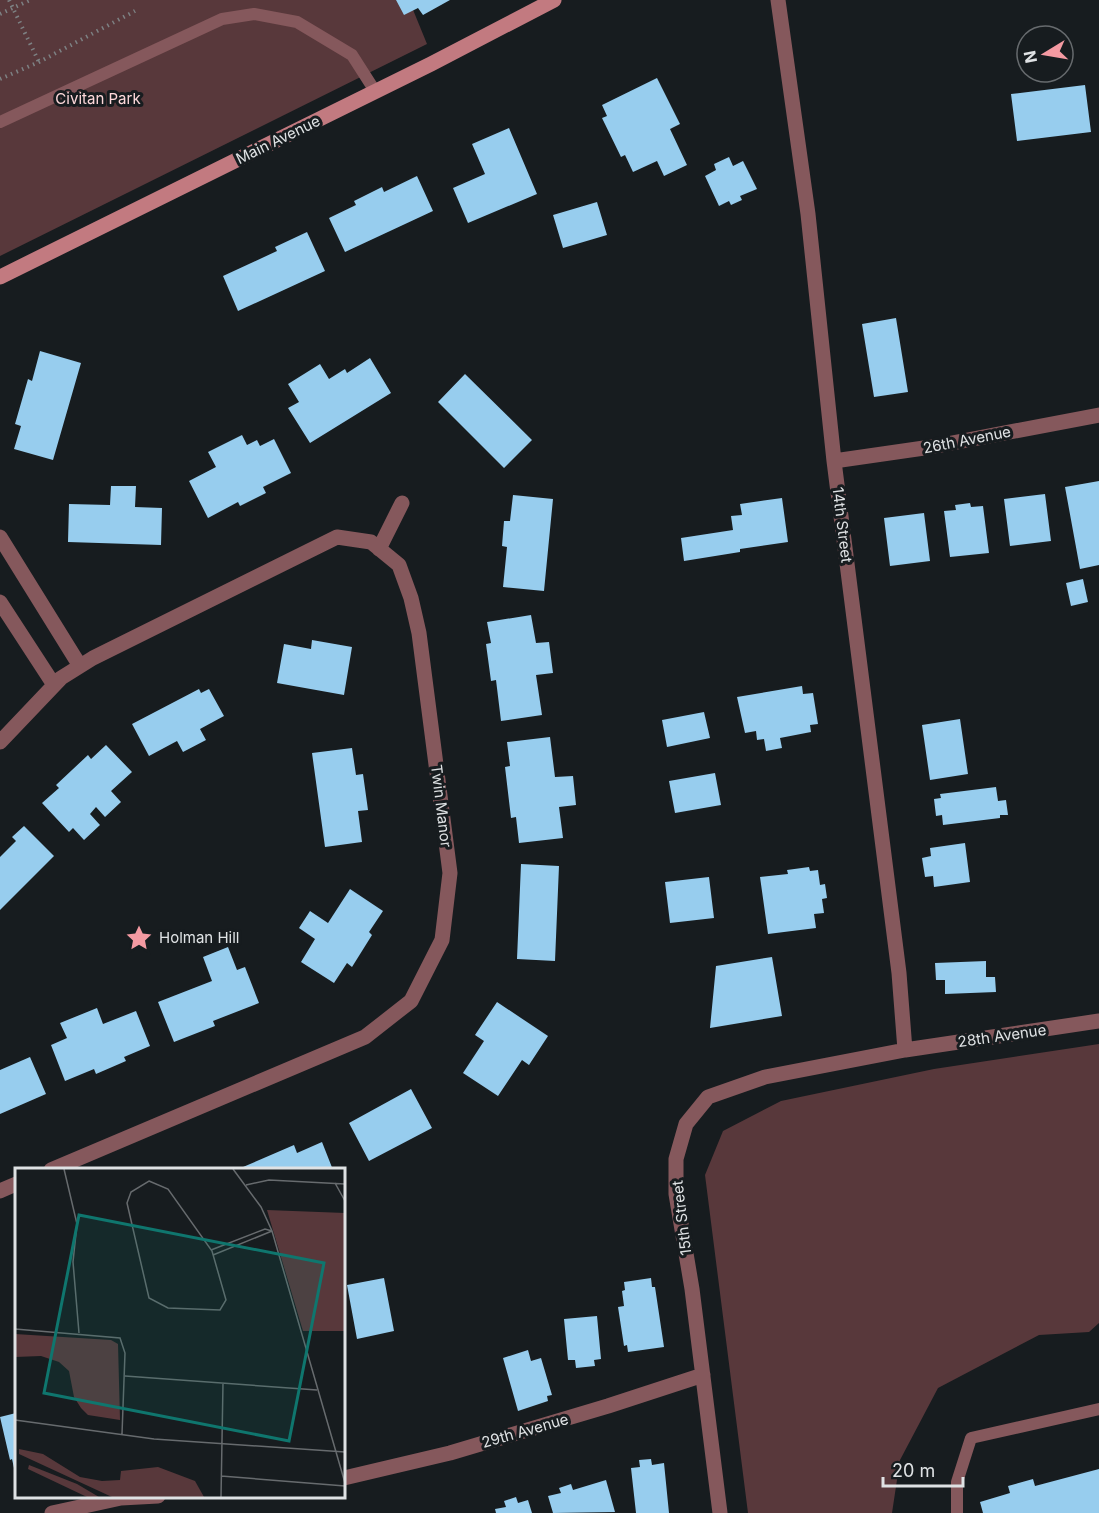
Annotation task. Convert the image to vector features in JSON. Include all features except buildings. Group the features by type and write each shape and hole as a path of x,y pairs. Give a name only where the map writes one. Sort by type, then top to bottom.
{"main road":[{"name":"Main Avenue","path":"0,277 375,92 554,0"}],"street":[{"name":"14th Street","path":"778,0 808,214 834,461 899,973 905,1050"},
{"name":"26th Avenue","path":"834,461 931,447 1099,415"},
{"path":"379,549 402,503"},
{"path":"0,537 80,666"},
{"name":"Twin Manor","path":"0,742 54,685 80,666 337,537 371,542 399,565 411,598 419,633 450,873 442,940 411,1000 365,1037 56,1168"},
{"path":"0,602 54,685"},
{"name":"28th Avenue","path":"905,1050 1099,1021"},
{"name":"15th Street","path":"720,1513 692,1289 676,1194 676,1159 686,1124 708,1097 765,1077 905,1050"},
{"path":"0,1191 15,1184"},
{"name":"29th Avenue","path":"345,1478 450,1453 703,1375"},
{"path":"52,1513 121,1498"}],"lane":[{"path":"0,122 222,19 254,14 297,22 352,55 375,92"},
{"path":"957,1513 957,1482 971,1438 1099,1409"}],"path":[{"path":"9,0 39,62"},
{"path":"0,14 30,0"},
{"path":"0,79 39,62 135,11"}],"green space":[{"name":"Civitan Park","path":"0,0 409,0 427,44 0,256"},
{"path":"1099,1044 1099,1323 1089,1332 1039,1335 938,1388 900,1460 892,1513 748,1513 705,1175 723,1131 781,1101 934,1069"}],"place":[{"name":"Holman Hill","path":"139,938"}]}
